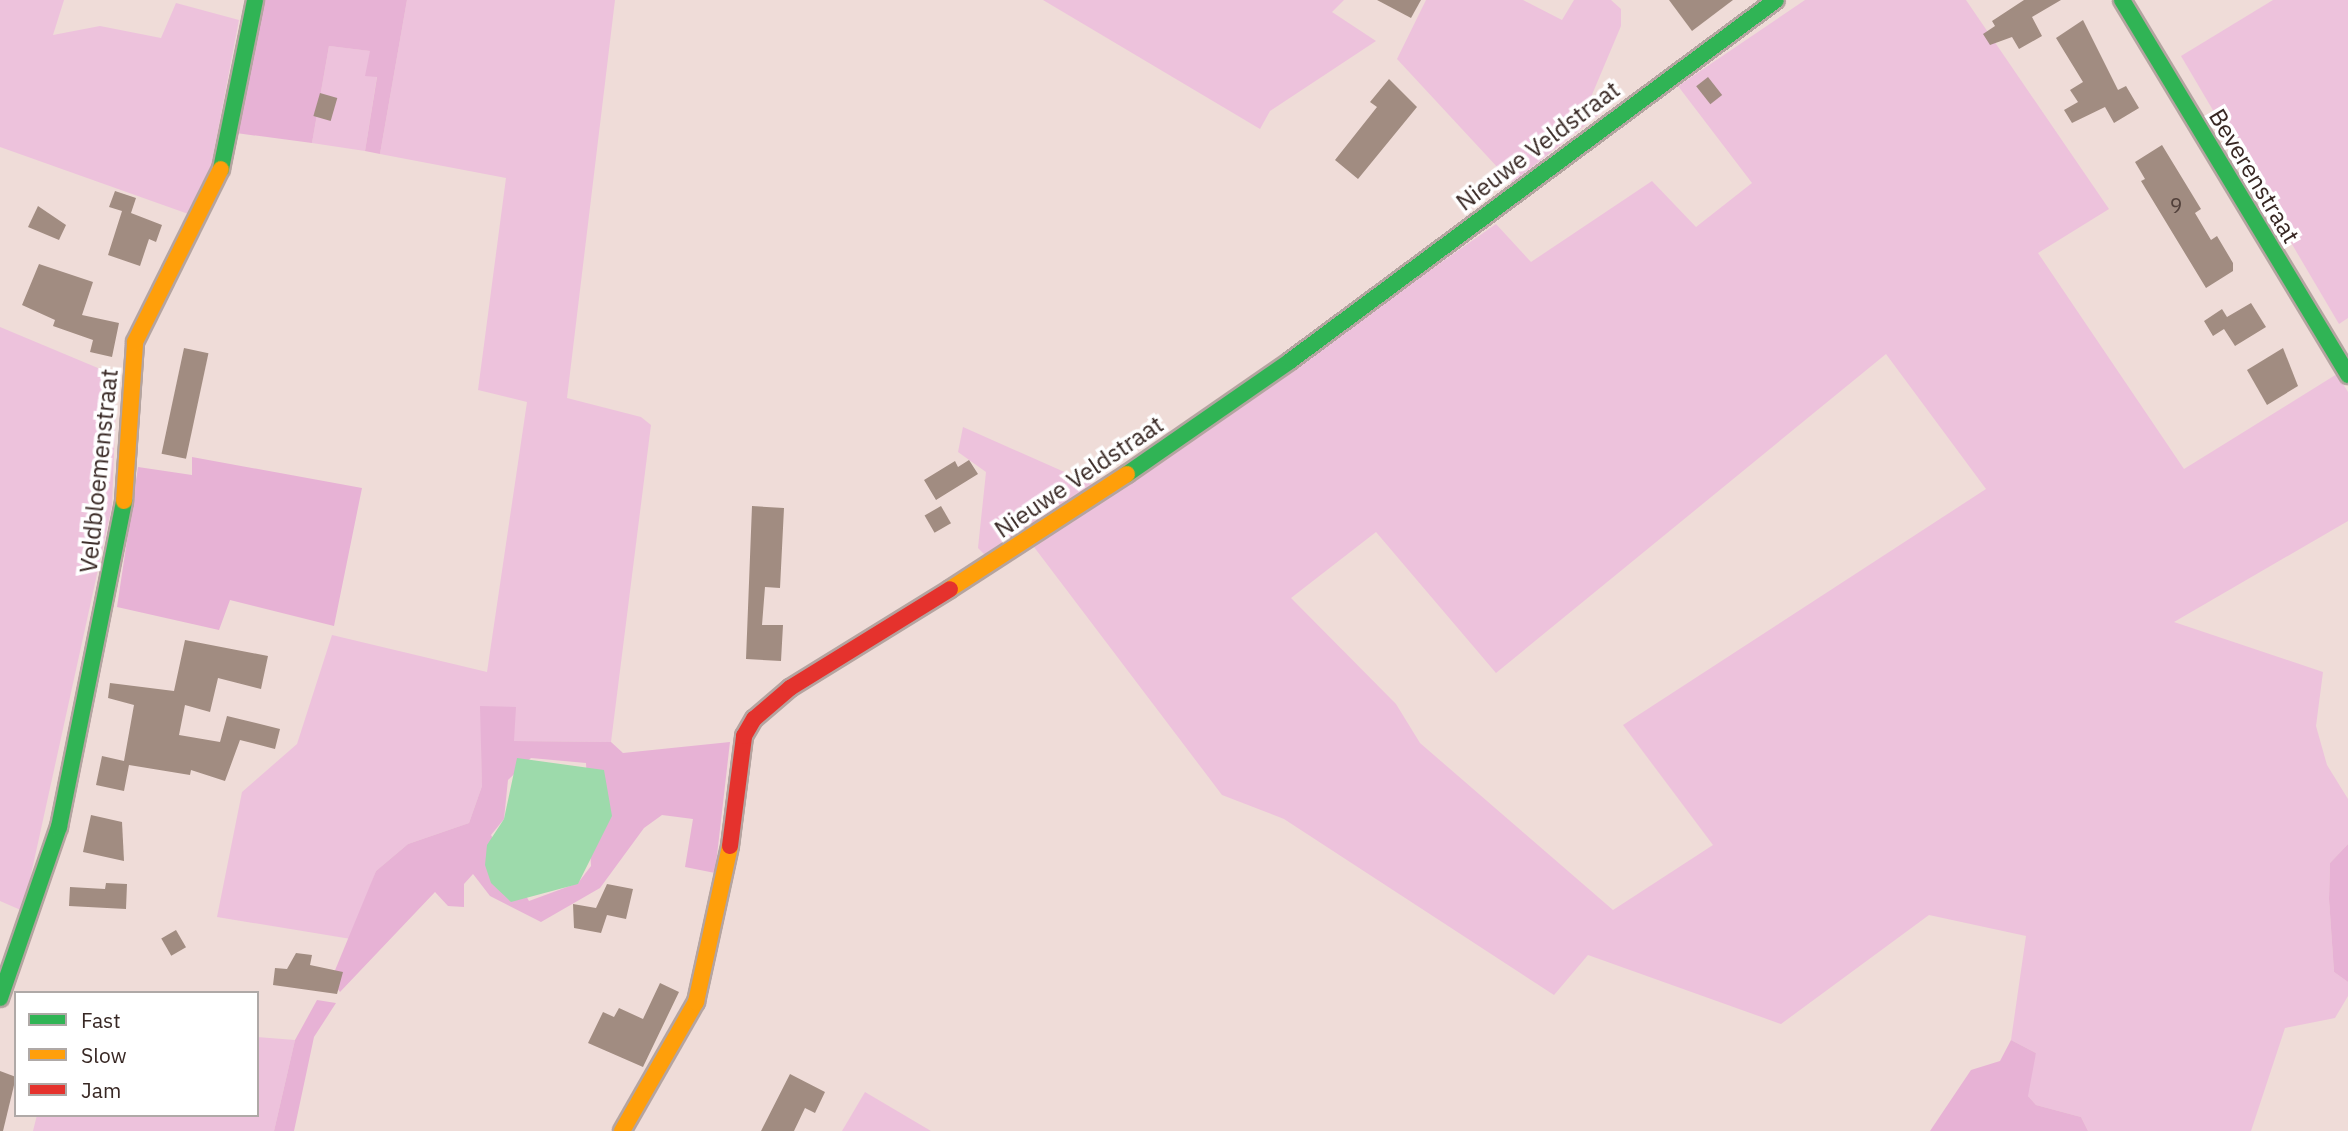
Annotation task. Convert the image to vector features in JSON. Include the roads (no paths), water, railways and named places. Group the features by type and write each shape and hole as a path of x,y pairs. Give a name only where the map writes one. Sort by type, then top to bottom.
{"street":[{"name":"Veldbloemenstraat","path":"0,998 55,839 108,598 122,522 135,342 218,182 255,0"},
{"name":"Nieuwe Veldstraat","path":"622,1131 695,1002 728,864 744,736 754,719 790,688 1053,525 1290,361 1776,0"},
{"name":"Beverenstraat","path":"2122,0 2348,375"}]}
